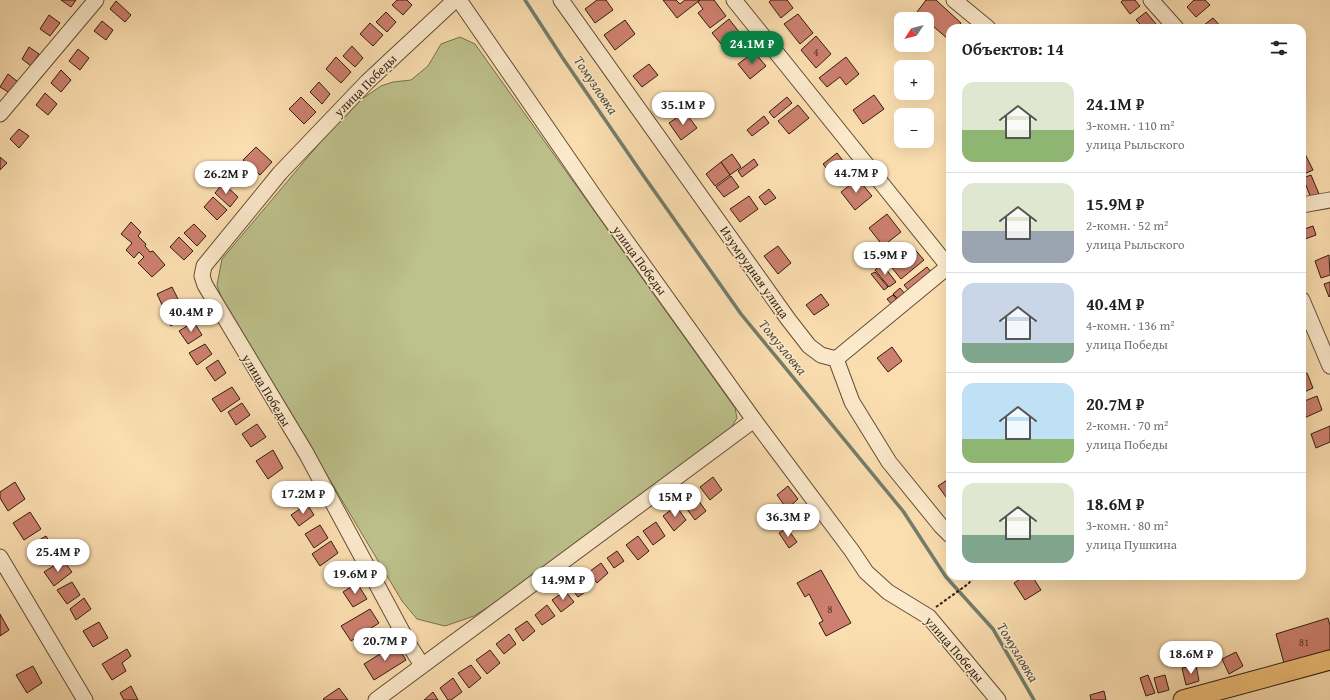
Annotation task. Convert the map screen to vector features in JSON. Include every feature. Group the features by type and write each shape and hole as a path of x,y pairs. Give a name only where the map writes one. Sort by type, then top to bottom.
{"main road":[{"path":"1183,700 1330,660"}],"street":[{"path":"0,114 96,0"},
{"name":"улица Победы","path":"422,665 306,454 205,285 202,276 204,266 280,173 367,82 455,0"},
{"name":"улица Победы","path":"460,0 601,206 754,420 852,550 866,572 888,592 929,617 998,700"},
{"name":"Изумрудная улица","path":"562,0 788,319 809,346 821,355 836,358"},
{"path":"734,0 946,262"},
{"path":"954,0 983,24"},
{"path":"1151,0 1172,24"},
{"path":"1306,204 1330,200"},
{"path":"946,268 836,358 852,402 889,462 946,531"},
{"path":"1306,309 1330,366"},
{"path":"376,700 754,420"},
{"path":"0,557 85,700"}],"path":[{"path":"936,608 972,580"}],"green space":[{"path":"460,37 475,44 735,408 737,418 731,428 499,600 474,616 445,626 417,619 402,601 222,299 217,285 222,259 350,107 381,86 393,82 411,80 428,66 441,44"}],"building":[{"path":"61,0 76,0 71,7"},
{"path":"397,0 407,0 412,5 403,15 392,5"},
{"path":"597,0 606,0 613,10 595,23 585,9"},
{"path":"663,0 676,0 680,4 685,0 700,0 677,18"},
{"path":"700,0 714,0 726,16 710,28 698,13 703,9 698,2"},
{"path":"771,0 787,0 793,8 781,18 769,2"},
{"path":"926,0 936,0 961,23 946,24 946,37 934,27 934,12 917,12"},
{"path":"1123,0 1135,0 1140,6 1130,14 1121,2"},
{"path":"1194,0 1205,0 1210,5 1196,17 1187,7"},
{"path":"116,1 131,15 125,22 110,9"},
{"path":"386,12 396,22 387,32 376,22"},
{"path":"1146,12 1156,24 1140,24 1136,20"},
{"path":"798,14 813,33 800,44 784,24"},
{"path":"49,15 60,23 50,36 40,29"},
{"path":"1213,18 1218,24 1205,24"},
{"path":"729,19 743,37 726,50 712,33"},
{"path":"625,20 635,34 615,50 604,35"},
{"path":"102,21 113,30 106,40 94,31"},
{"path":"370,23 383,35 373,46 360,34"},
{"path":"816,36 831,54 816,68 801,50"},
{"path":"352,46 363,58 355,67 343,56"},
{"path":"29,47 39,54 31,66 22,59"},
{"path":"78,49 89,58 80,70 69,61"},
{"path":"754,52 766,66 750,79 738,64"},
{"path":"336,57 351,72 341,83 326,69"},
{"path":"846,57 859,74 846,85 840,77 827,87 819,78"},
{"path":"649,64 658,75 642,87 633,76"},
{"path":"61,70 71,80 61,92 51,83"},
{"path":"8,74 18,82 10,93 0,87"},
{"path":"319,82 330,94 322,104 310,92"},
{"path":"45,93 57,104 48,115 36,105"},
{"path":"874,95 884,109 863,124 853,110"},
{"path":"301,97 316,112 304,124 289,109"},
{"path":"787,97 792,103 774,118 769,112"},
{"path":"684,101 688,107 677,115 673,109"},
{"path":"798,105 809,118 789,134 778,121"},
{"path":"685,112 697,128 681,140 669,123"},
{"path":"764,116 769,123 752,136 747,130"},
{"path":"19,129 29,136 19,148 10,139"},
{"path":"256,147 272,162 260,175 243,160"},
{"path":"837,153 851,171 837,182 823,164"},
{"path":"732,154 741,167 730,175 721,162"},
{"path":"1306,156 1313,170 1306,173"},
{"path":"0,157 7,163 0,170"},
{"path":"754,159 758,165 742,177 738,171"},
{"path":"721,162 730,175 715,186 706,174"},
{"path":"1311,175 1319,194 1311,198 1306,186 1306,177"},
{"path":"731,176 739,187 724,197 716,187"},
{"path":"858,179 872,196 855,210 841,192"},
{"path":"223,183 238,197 230,207 215,193"},
{"path":"769,189 776,198 765,205 759,197"},
{"path":"749,196 758,209 740,222 730,209"},
{"path":"213,197 227,210 217,220 204,207"},
{"path":"887,214 901,232 883,246 869,228"},
{"path":"131,222 141,232 138,236 146,244 145,246 150,252 153,251 165,265 152,277 138,263 144,257 139,252 134,258 126,250 132,243 121,234"},
{"path":"194,224 206,236 197,246 184,233"},
{"path":"1313,226 1316,235 1306,239 1306,229"},
{"path":"179,237 193,251 184,260 170,247"},
{"path":"911,245 924,260 901,279 888,263"},
{"path":"778,246 791,263 778,274 764,256"},
{"path":"1329,255 1330,275 1321,278 1315,261"},
{"path":"882,264 896,282 889,287 875,270"},
{"path":"927,267 932,273 909,291 904,285"},
{"path":"875,272 888,287 884,290 871,274"},
{"path":"1330,282 1330,296 1329,297 1324,284"},
{"path":"172,287 178,299 163,307 157,294"},
{"path":"900,288 906,295 899,300 893,294"},
{"path":"821,294 829,305 814,315 806,305"},
{"path":"893,295 898,301 892,305 887,299"},
{"path":"180,303 187,315 171,326 163,314"},
{"path":"194,322 202,335 188,344 179,331"},
{"path":"205,344 212,354 197,365 189,353"},
{"path":"892,347 902,361 888,372 877,358"},
{"path":"218,360 226,373 215,381 206,368"},
{"path":"1306,373 1313,388 1306,391"},
{"path":"232,387 240,399 221,412 212,399"},
{"path":"1317,396 1322,410 1306,417 1306,400"},
{"path":"242,403 250,415 236,425 228,412"},
{"path":"257,424 266,437 251,447 242,434"},
{"path":"1330,426 1330,442 1316,448 1311,434"},
{"path":"273,450 283,468 268,479 256,461"},
{"path":"713,477 722,490 710,500 700,487"},
{"path":"291,481 299,494 285,503 277,490"},
{"path":"946,481 946,497 938,486"},
{"path":"15,482 25,499 8,511 0,498 0,492"},
{"path":"788,486 798,499 787,509 777,495"},
{"path":"693,493 706,511 695,520 681,501"},
{"path":"307,504 314,515 299,526 291,515"},
{"path":"676,506 686,520 674,531 663,516"},
{"path":"30,512 41,529 24,540 13,523"},
{"path":"656,522 665,536 653,545 643,531"},
{"path":"320,525 328,538 314,548 305,534"},
{"path":"787,528 797,542 789,548 779,533"},
{"path":"46,536 55,552 39,563 29,546"},
{"path":"638,536 649,551 638,560 626,545"},
{"path":"331,541 338,553 320,566 312,554"},
{"path":"617,551 624,561 614,568 607,558"},
{"path":"63,560 72,572 54,586 44,572"},
{"path":"343,563 351,577 340,584 331,571"},
{"path":"601,563 608,573 597,583 589,572"},
{"path":"821,570 851,623 826,636 819,623 823,621 809,594 805,597 797,583"},
{"path":"583,577 591,588 578,597 570,587"},
{"path":"1019,580 1035,580 1041,590 1025,600 1014,583"},
{"path":"72,582 80,595 67,604 57,590"},
{"path":"357,583 367,599 353,607 343,592"},
{"path":"565,591 574,602 561,612 552,600"},
{"path":"84,598 91,609 76,620 70,609"},
{"path":"547,605 555,616 542,625 535,615"},
{"path":"370,609 379,623 351,641 341,626"},
{"path":"0,614 9,630 0,636"},
{"path":"1328,618 1330,625 1330,650 1284,663 1276,634"},
{"path":"527,621 535,631 523,641 515,629"},
{"path":"99,622 108,638 93,647 83,631"},
{"path":"509,634 516,644 504,654 496,644"},
{"path":"396,644 406,660 374,680 364,664"},
{"path":"127,649 131,656 122,663 126,671 112,680 102,664"},
{"path":"490,650 500,663 487,674 476,660"},
{"path":"1236,652 1243,666 1229,674 1222,659"},
{"path":"471,665 481,678 469,688 458,673"},
{"path":"1196,665 1199,681 1186,685 1182,668"},
{"path":"33,666 42,683 27,693 16,675"},
{"path":"1148,675 1155,693 1146,696 1140,678"},
{"path":"1165,675 1169,690 1158,693 1154,678"},
{"path":"453,678 462,692 451,700 448,700 440,688"},
{"path":"131,686 138,700 124,700 120,693"},
{"path":"339,688 348,700 323,699"},
{"path":"1104,691 1106,700 1091,700 1090,695"},
{"path":"433,692 438,700 424,700"}],"waterway":[{"name":"Томузловка","path":"525,0 643,175 741,314 903,511 946,577"},
{"name":"Томузловка","path":"949,580 993,629 1034,700"}]}
